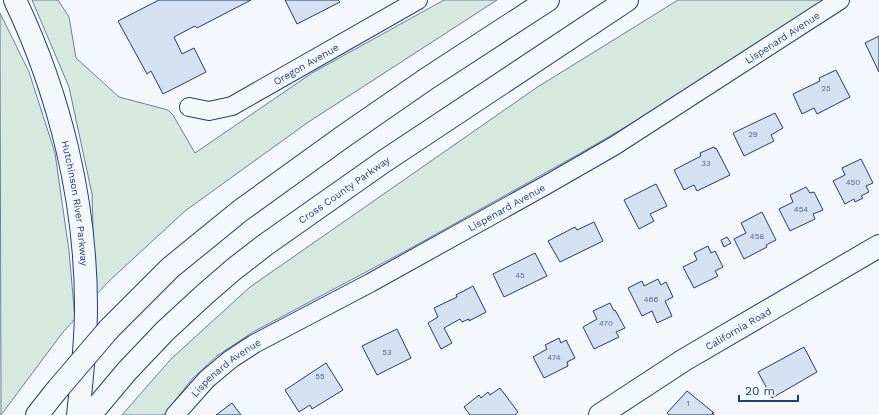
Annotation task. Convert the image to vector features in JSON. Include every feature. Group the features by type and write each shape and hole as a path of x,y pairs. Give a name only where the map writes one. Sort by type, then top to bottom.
{"main road":[{"name":"Hutchinson River Parkway","path":"15,0 35,46 49,84 68,152 80,220 86,307 85,342 78,415"},
{"path":"37,415 109,329 170,268 240,211 344,136 548,0"},
{"name":"Cross County Parkway","path":"90,415 108,392 177,319 264,245 383,162 627,0"},
{"name":"California Road","path":"600,415 684,360 879,246"}],"street":[{"name":"Oregon Avenue","path":"189,107 209,112 232,106 418,0"},
{"name":"Lispenard Avenue","path":"175,415 207,379 231,359 254,344 411,261 614,146 840,0"}],"shaded area":[{"path":"32,0 58,0 69,17 76,58 119,97 168,110 173,115 195,153 312,73 444,0 497,0 307,123 185,211 109,281 95,296 92,194 69,87"},
{"path":"678,0 825,0 684,93 579,154 413,247 253,332 217,356 192,379 164,415 122,415 171,359 250,287 536,88"},
{"path":"0,13 29,72 55,153 69,251 75,319 63,332 1,415"}],"building":[{"path":"159,0 251,0 197,28 195,26 174,37 182,54 194,48 206,72 163,94 151,71 147,74 118,21"},
{"path":"285,0 338,0 340,2 297,24"},
{"path":"879,36 879,72 865,43"},
{"path":"836,70 850,97 817,114 814,108 802,114 793,94 820,81 819,78"},
{"path":"775,113 783,128 771,135 774,141 744,156 733,133"},
{"path":"714,147 715,149 716,148 730,175 697,191 694,185 684,190 674,170 701,156 700,153"},
{"path":"861,159 873,183 866,186 869,192 861,196 863,198 855,202 854,199 845,204 833,181 845,175 842,168"},
{"path":"656,184 667,206 650,214 654,221 639,229 624,200"},
{"path":"806,187 810,193 814,192 823,210 813,214 815,219 790,231 779,209 793,202 790,195"},
{"path":"762,212 776,240 766,245 767,247 744,259 734,239 746,233 741,223"},
{"path":"594,222 603,241 560,262 548,241 575,227 577,230"},
{"path":"727,237 731,243 724,247 721,240"},
{"path":"708,246 711,253 715,251 723,267 715,271 718,276 694,288 683,267 697,260 694,253"},
{"path":"535,253 547,276 504,297 493,274"},
{"path":"658,279 661,285 666,282 673,297 665,301 672,316 657,323 652,311 642,316 628,288 642,281 644,286"},
{"path":"473,286 486,312 469,321 469,319 462,322 460,319 444,328 452,343 441,349 428,323 438,317 434,308 457,297 456,295"},
{"path":"610,303 625,328 616,332 619,337 594,349 583,327 597,319 593,311"},
{"path":"397,329 411,358 377,375 362,346"},
{"path":"559,338 561,343 566,340 575,358 567,362 568,366 544,378 533,357 547,349 545,345"},
{"path":"804,347 817,372 772,398 758,372"},
{"path":"326,363 343,390 312,409 310,405 299,412 285,390"},
{"path":"500,388 518,412 515,415 470,415 464,407 479,395 481,398 488,392 490,395"},
{"path":"687,391 714,413 712,413 714,415 669,415 667,413"},
{"path":"232,403 241,415 216,415"}]}
